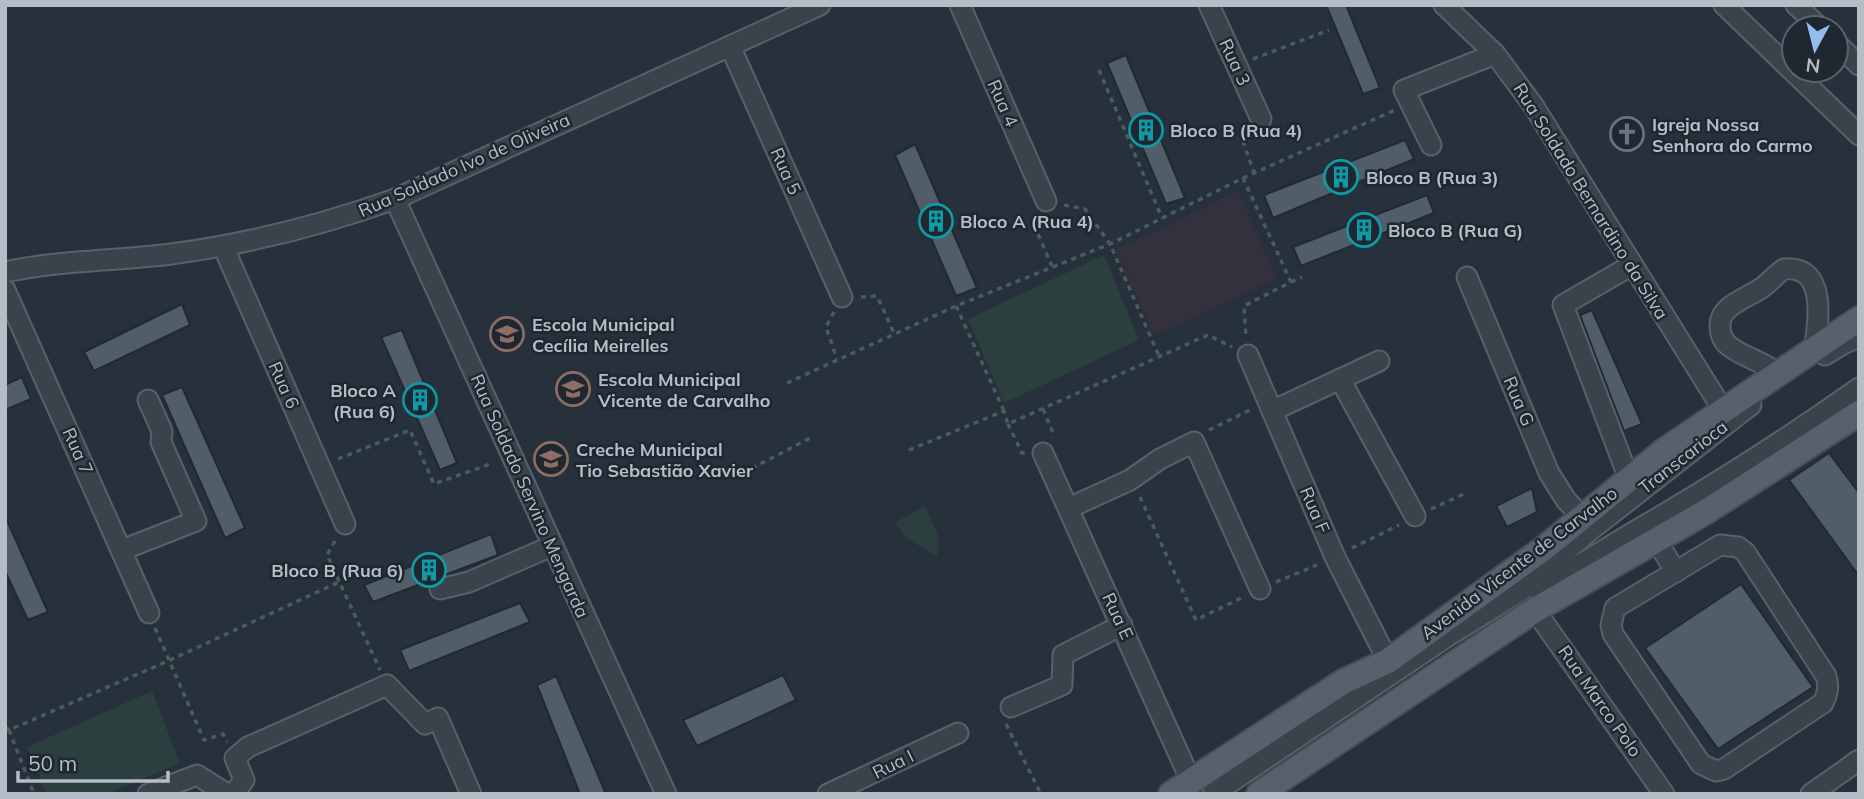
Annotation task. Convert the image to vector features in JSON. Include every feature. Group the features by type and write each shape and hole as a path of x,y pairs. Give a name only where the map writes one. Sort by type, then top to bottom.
{"main road":[{"name":"Avenida Vicente de Carvalho","path":"1181,787 1343,682 1388,662 1543,549 1665,450 1859,319"},
{"path":"1259,794 1527,601 1656,540 1707,511 1859,412"}],"street":[{"name":"Rua Soldado Ivo de Oliveira","path":"5,271 223,246 344,217 395,199 820,5"},
{"name":"Rua 4","path":"960,5 1046,201"},
{"name":"Rua 3","path":"1209,5 1261,119"},
{"name":"Rua Soldado Bernardino da Silva","path":"1444,5 1495,54 1533,105 1624,270 1723,410"},
{"path":"1724,5 1859,135"},
{"name":"Rua 5","path":"730,46 842,297"},
{"path":"1431,145 1404,90 1495,54"},
{"name":"Rua Soldado Servino Mengarda","path":"395,199 666,794"},
{"name":"Rua 6","path":"223,246 345,524"},
{"path":"1624,270 1563,305 1629,479"},
{"path":"1777,373 1763,362 1742,354 1725,342 1720,322 1723,312 1729,307 1762,288 1784,270 1795,270 1812,281 1819,308 1814,349"},
{"name":"Rua G","path":"1467,277 1549,473 1566,500 1582,517"},
{"name":"Rua 7","path":"5,290 149,613"},
{"name":"Transcarioca","path":"1527,601 1588,532 1771,390 1843,344 1859,337"},
{"name":"Rua F","path":"1248,355 1335,557 1388,662"},
{"path":"1270,406 1379,361"},
{"path":"1340,379 1415,516"},
{"name":"Transcarioca","path":"1213,794 1448,636 1527,601 1559,576 1696,496 1859,388"},
{"path":"122,550 195,521 162,442 162,431 148,400"},
{"path":"1069,508 1132,478 1160,459 1194,443 1260,589"},
{"name":"Rua E","path":"1043,453 1122,625 1181,787"},
{"path":"1656,540 1676,572"},
{"path":"1720,545 1738,547 1745,552 1826,676 1827,696 1823,703 1724,769 1716,771 1701,764 1614,634 1611,625 1615,608 1676,572 1720,545"},
{"path":"440,589 469,582 552,546"},
{"name":"Rua Marco Polo","path":"1527,601 1664,794"},
{"path":"1008,714 1062,685 1063,655 1122,625"},
{"path":"234,794 244,780 235,758 248,747 387,685 425,724 438,718 471,794"},
{"name":"Rua I","path":"839,792 958,733"},
{"path":"1811,794 1859,760"},
{"path":"148,794 197,775 227,794"}],"path":[{"path":"1237,65 1329,30"},
{"path":"1099,70 1163,218"},
{"path":"787,383 956,306 1110,244 1242,178 1411,103"},
{"path":"1254,173 1243,141 1261,119"},
{"path":"1242,178 1290,282"},
{"path":"1053,267 1034,225 1046,201 1085,209 1110,244 1159,356"},
{"path":"1248,355 1244,306 1302,277"},
{"path":"837,359 826,327 842,297 877,296 894,333"},
{"path":"956,306 1009,424 1208,335 1248,355"},
{"path":"1194,443 1198,435 1270,406"},
{"path":"909,450 1003,411"},
{"path":"320,466 410,430 433,484 512,457"},
{"path":"743,472 814,436"},
{"path":"1132,478 1196,621"},
{"path":"345,524 327,555 387,685"},
{"path":"34,794 7,729 168,661 339,582"},
{"path":"149,613 204,740 223,734 235,758"},
{"path":"1008,714 1041,794"}],"shaded area":[{"path":"1238,191 1277,279 1154,336 1115,250"}],"green space":[{"path":"1104,255 1139,340 1004,403 968,319"},
{"path":"925,506 939,538 937,557 905,537 895,522"},
{"path":"152,691 180,763 107,794 47,794 27,747"}],"building":[{"path":"1326,5 1346,5 1380,88 1363,94"},
{"name":"Bloco B (Rua 4)","path":"1126,55 1185,198 1166,204 1107,63"},
{"name":"Bloco B (Rua 3)","path":"1405,140 1414,159 1273,218 1264,195"},
{"name":"Bloco A (Rua 4)","path":"915,144 977,288 956,296 895,155"},
{"name":"Bloco B (Rua G)","path":"1427,195 1434,213 1301,266 1293,247"},
{"path":"182,304 190,325 94,371 84,352"},
{"path":"1592,310 1642,424 1624,431 1580,315"},
{"name":"Bloco A (Rua 6)","path":"402,330 457,463 440,470 381,337"},
{"path":"22,377 31,399 5,410 5,385"},
{"path":"182,387 245,528 225,538 162,395"},
{"path":"1829,453 1859,493 1859,576 1789,480"},
{"path":"1532,488 1537,512 1507,527 1496,506"},
{"path":"5,516 48,612 28,620 5,571"},
{"name":"Bloco B (Rua 6)","path":"491,534 498,555 373,602 364,585"},
{"path":"1741,584 1813,687 1718,749 1645,648"},
{"path":"520,603 530,622 409,671 400,650"},
{"path":"783,675 796,700 697,746 683,720"},
{"path":"556,676 606,794 580,794 537,685"}],"place":[{"name":"Bloco B (Rua 4)","path":"1146,130"},
{"name":"Igreja Nossa Senhora do Carmo","path":"1627,134"},
{"name":"Bloco B (Rua 3)","path":"1341,177"},
{"name":"Bloco A (Rua 4)","path":"936,221"},
{"name":"Bloco B (Rua G)","path":"1364,230"},
{"name":"Escola Municipal Cecília Meirelles","path":"507,334"},
{"name":"Escola Municipal Vicente de Carvalho","path":"573,389"},
{"name":"Bloco A (Rua 6)","path":"420,400"},
{"name":"Creche Municipal Tio Sebastião Xavier","path":"551,459"},
{"name":"Bloco B (Rua 6)","path":"429,570"}]}
